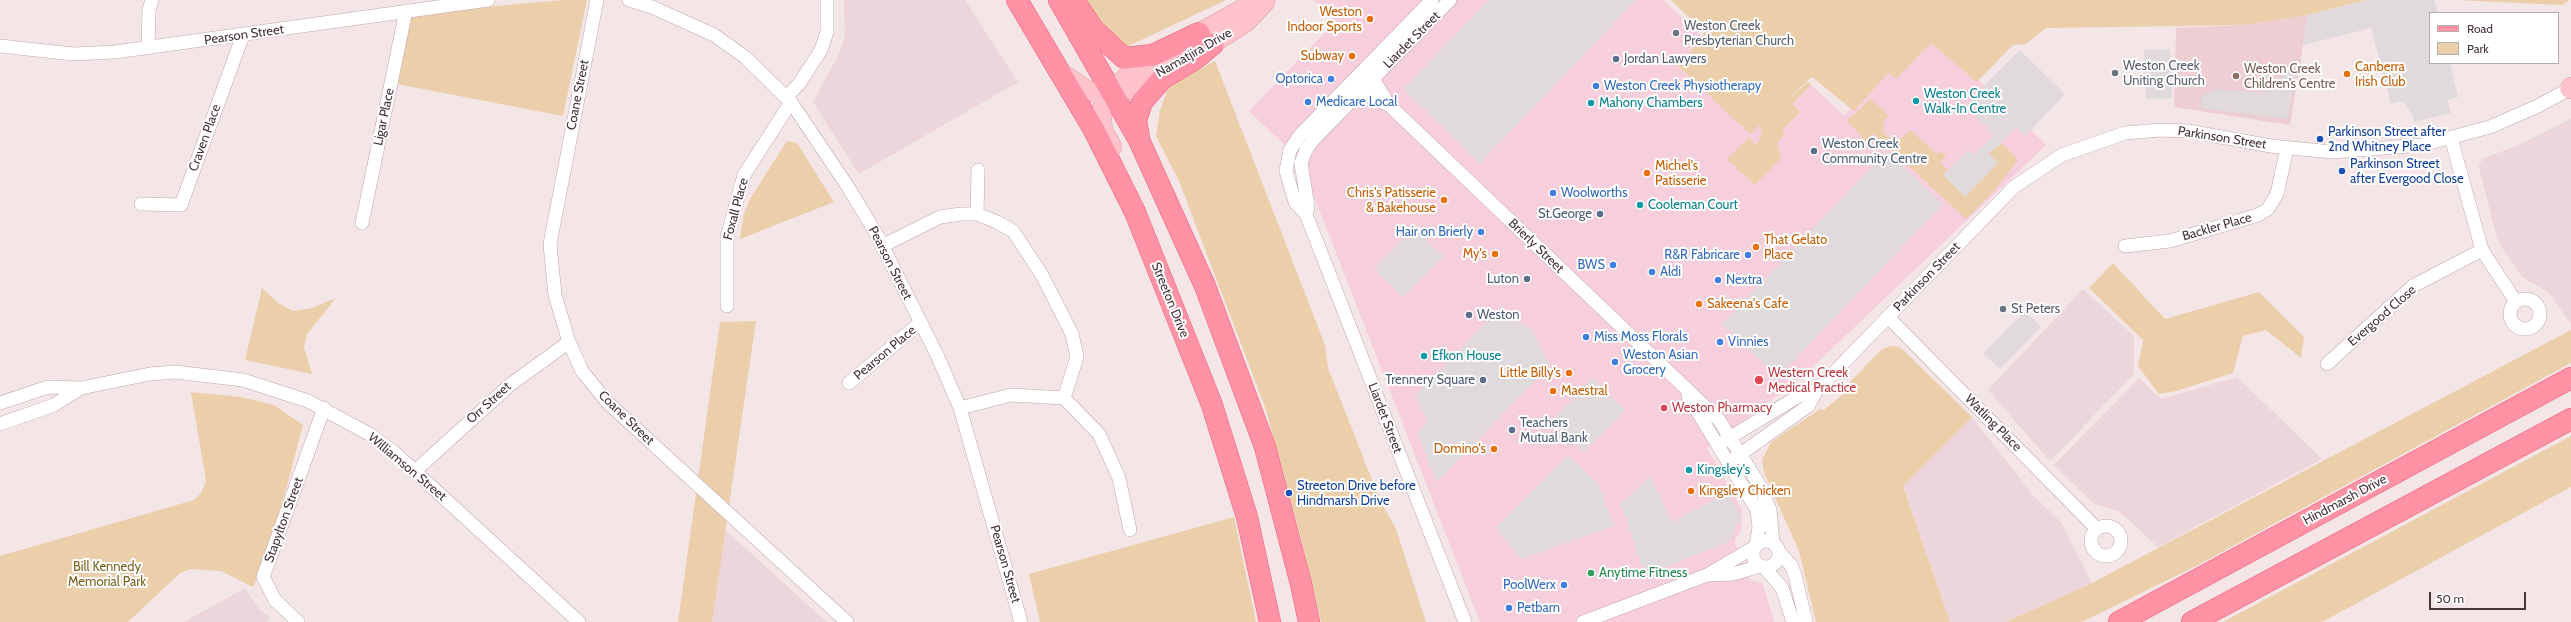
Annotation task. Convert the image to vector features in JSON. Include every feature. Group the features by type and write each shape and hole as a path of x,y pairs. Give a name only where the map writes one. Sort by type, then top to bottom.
{"main road":[{"name":"Streeton Drive","path":"1017,0 1094,130 1129,198 1212,405 1248,517 1270,622"},
{"path":"1059,0 1139,140 1206,286 1265,447 1301,584 1309,622"},
{"path":"1074,0 1093,29 1124,58 1153,55 1206,38"},
{"name":"Namatjira Drive","path":"1060,72 1087,90 1100,94 1113,93 1132,88 1259,0"},
{"name":"Namatjira Drive","path":"1206,38 1246,22 1268,0"},
{"path":"1139,140 1136,120 1142,102 1163,78 1195,59 1206,38"},
{"path":"1113,93 1105,101 1101,113 1103,131 1126,170 1129,198"},
{"name":"Hindmarsh Drive","path":"2119,622 2571,378"},
{"path":"2192,622 2571,418"}],"street":[{"path":"148,48 149,10 152,0"},
{"name":"Pearson Street","path":"0,46 73,54 148,48 488,0"},
{"name":"Coane Street","path":"597,0 550,244 555,296 569,342 582,370 607,402 847,622"},
{"name":"Pearson Street","path":"629,0 652,7 714,35 745,58 788,100 848,187 882,246 960,408 1021,622"},
{"name":"Foxall Place","path":"727,306 727,238 744,175 788,100 821,50 827,32 827,0"},
{"name":"Liardet Street","path":"1369,74 1432,0"},
{"name":"Liardet Street","path":"1450,0 1355,88 1313,140 1306,150 1301,163 1308,207 1306,214 1465,622"},
{"name":"Ligar Place","path":"362,223 406,11"},
{"name":"Craven Place","path":"141,204 181,205 243,35"},
{"name":"Brierly Street","path":"1369,74 1389,105 1719,420 1760,486 1770,510 1776,547"},
{"name":"Brierly Street","path":"1355,88 1389,105"},
{"name":"Parkinson Street","path":"1728,463 1808,406 1817,390 2014,187 2062,155 2125,133 2161,130 2188,131 2287,148 2332,152 2422,145 2490,127 2571,88"},
{"path":"2451,138 2482,250 2516,302"},
{"name":"Backler Place","path":"2125,246 2170,241 2258,215 2268,209 2278,194 2287,148"},
{"path":"977,214 978,170"},
{"path":"882,246 940,217 960,214 977,214 997,222 1013,231 1035,262 1072,334 1077,357 1064,398"},
{"name":"Evergood Close","path":"2327,364 2413,286 2482,250"},
{"name":"Watling Place","path":"1888,317 2097,529"},
{"name":"Pearson Place","path":"849,383 920,323"},
{"name":"Orr Street","path":"415,471 511,384 569,342"},
{"name":"Williamson Street","path":"0,403 48,387 81,388 150,374 196,374 243,380 274,389 324,408 370,435 415,471 579,622"},
{"name":"Williamson Street","path":"0,424 54,405 81,388"},
{"name":"Brierly Street","path":"1684,388 1757,510 1759,528 1755,546"},
{"name":"Parkinson Street","path":"1718,446 1730,436 1804,394 1817,390"},
{"path":"960,408 1011,395 1064,398 1098,434 1119,478 1130,530"},
{"name":"Stapylton Street","path":"298,622 275,600 263,577 324,408"},
{"path":"1583,622 1707,575 1766,540 1776,547 1791,565 1795,574 1806,622"},
{"path":"1755,546 1754,561 1762,567 1782,588 1793,622"},
{"path":"1707,575 1733,574 1775,563 1776,547"}],"shaded area":[{"path":"844,0 965,0 1018,82 859,174 813,102 840,52 845,36"},
{"name":"Cooleman Court","path":"1314,0 1663,0 1781,110 1808,82 1844,116 1926,30 2046,145 1803,376 1707,448 1742,510 1741,530 1734,541 1750,580 1763,584 1774,622 1480,622 1310,186 1284,144 1249,111 1336,21"},
{"path":"1489,0 1636,0 1480,163 1403,89"},
{"path":"2367,0 2434,0 2438,12 2429,12 2429,64 2450,64 2458,97 2447,100 2451,113 2414,122 2412,113 2402,101 2391,104 2371,28 2303,45 2308,15"},
{"name":"Weston Creek Children’s Centre","path":"2308,15 2290,125 2174,107 2176,28 2245,25"},
{"path":"2170,49 2172,98 2146,99 2144,50"},
{"path":"2020,50 2065,94 2025,136 2016,127 1989,154 1998,163 1965,197 1943,175 1968,150 1974,155 1994,135 1969,110 1970,100"},
{"path":"2281,72 2297,73 2287,119 2200,108 2202,97 2214,89 2265,93 2269,78 2282,79"},
{"path":"2571,119 2571,324 2548,292 2522,277 2498,242 2479,164 2484,158 2519,145"},
{"path":"1887,151 1943,204 1778,377 1722,324"},
{"path":"1414,228 1443,256 1403,297 1374,269"},
{"path":"2083,289 2134,336 2134,374 2050,461 1988,390"},
{"name":"Trennery Square","path":"1503,305 1509,317 1531,329 1550,365 1437,482 1417,433 1428,421 1415,395"},
{"path":"2025,311 2041,327 2000,369 1983,354"},
{"path":"2237,377 2322,459 2158,547 2118,511 2094,504 2054,465 2139,378 2161,399"},
{"path":"1593,378 1625,410 1584,452 1552,420"},
{"path":"1972,417 2033,495 2061,522 2092,583 2006,622 1950,622 1903,485"},
{"path":"1568,455 1599,485 1614,526 1521,559 1496,528"},
{"path":"1650,476 1672,522 1727,493 1741,514 1729,542 1645,575 1621,504"},
{"path":"724,529 827,622 709,622"},
{"path":"245,588 259,609 270,617 265,622 184,622"}],"green space":[{"path":"562,0 587,0 563,116 397,84 409,14"},
{"path":"1078,0 1226,0 1122,49"},
{"path":"1671,0 2367,0 2308,15 2245,25 2046,28 2026,44 2013,45 1977,82 1931,43 1896,79 1889,72 1854,111 1812,77 1784,102 1808,82 1811,85 1792,104 1800,112 1782,130 1785,134 1777,143 1781,158 1755,185 1727,159 1749,138 1756,145 1762,135 1760,125 1750,134 1678,66 1701,40 1704,32"},
{"path":"2458,0 2570,0 2562,5"},
{"path":"1215,61 1325,345 1328,368 1380,500 1396,529 1426,622 1321,622 1300,534 1265,407 1179,181 1156,136 1160,110 1169,86"},
{"path":"1871,99 1888,115 1883,123 1884,133 1892,140 1902,138 1910,130 1937,154 1941,151 1946,156 1940,163 1948,170 1944,175 1998,163 1989,154 2000,144 2004,145 2018,160 1995,190 1966,219 1873,133 1864,143 1861,140 1863,137 1847,121"},
{"path":"787,141 797,143 834,202 740,239 744,213 750,199"},
{"path":"2113,263 2165,319 2259,292 2304,337 2301,358 2266,330 2243,336 2233,373 2176,391 2159,394 2138,366 2143,340 2089,288"},
{"path":"262,288 278,303 293,311 312,308 336,298 307,334 304,347 312,374 245,360"},
{"path":"756,321 712,622 678,622 720,322"},
{"path":"2571,330 2571,363 2198,565 2082,622 2006,622 2092,583"},
{"path":"1891,346 1900,347 1972,417 1903,486 1950,622 1816,622 1799,551 1764,473 1762,460 1771,442 1820,409 1824,410 1848,390 1851,381 1882,349"},
{"name":"Bill Kennedy Memorial Park","path":"191,392 241,397 274,405 303,425 271,546 253,587 221,571 191,569 180,573 128,622 0,622 0,556 194,500 201,493 206,481"},
{"path":"2571,436 2571,487 2322,622 2223,622"},
{"path":"1234,517 1256,622 1040,622 1029,574"}],"place":[{"name":"Weston Indoor Sports","path":"1370,19"},
{"name":"Weston Creek Presbyterian Church","path":"1676,33"},
{"name":"Subway","path":"1352,56"},
{"name":"Jordan Lawyers","path":"1616,59"},
{"name":"Weston Creek Uniting Church","path":"2115,73"},
{"name":"Canberra Irish Club","path":"2347,74"},
{"name":"Weston Creek Children’s Centre","path":"2236,76"},
{"name":"Optorica","path":"1331,79"},
{"name":"Weston Creek Physiotherapy","path":"1596,86"},
{"name":"Weston Creek Walk-In Centre","path":"1916,101"},
{"name":"Medicare Local","path":"1308,102"},
{"name":"Mahony Chambers","path":"1591,103"},
{"name":"Parkinson Street after 2nd Whitney Place","path":"2320,139"},
{"name":"Weston Creek Community Centre","path":"1814,151"},
{"name":"Parkinson Street after Evergood Close","path":"2342,171"},
{"name":"Michel's Patisserie","path":"1647,173"},
{"name":"Woolworths","path":"1553,193"},
{"name":"Chris's Patisserie & Bakehouse","path":"1444,200"},
{"name":"Cooleman Court","path":"1640,205"},
{"name":"St.George","path":"1600,214"},
{"name":"Hair on Brierly","path":"1481,232"},
{"name":"That Gelato Place","path":"1756,247"},
{"name":"My's","path":"1495,254"},
{"name":"R&R Fabricare","path":"1748,255"},
{"name":"BWS","path":"1613,265"},
{"name":"Aldi","path":"1652,272"},
{"name":"Luton","path":"1527,279"},
{"name":"Nextra","path":"1718,280"},
{"name":"Sakeena's Cafe","path":"1699,304"},
{"name":"St Peters","path":"2003,309"},
{"name":"Weston","path":"1469,315"},
{"name":"Miss Moss Florals","path":"1586,337"},
{"name":"Vinnies","path":"1720,342"},
{"name":"Efkon House","path":"1424,356"},
{"name":"Weston Asian Grocery","path":"1615,362"},
{"name":"Little Billy's","path":"1569,373"},
{"name":"Trennery Square","path":"1483,380"},
{"name":"Western Creek Medical Practice","path":"1759,380"},
{"name":"Maestral","path":"1553,391"},
{"name":"Weston Pharmacy","path":"1664,408"},
{"name":"Teachers Mutual Bank","path":"1512,430"},
{"name":"Domino's","path":"1494,449"},
{"name":"Kingsley's","path":"1689,470"},
{"name":"Kingsley Chicken","path":"1691,491"},
{"name":"Streeton Drive before Hindmarsh Drive","path":"1289,493"},
{"name":"Anytime Fitness","path":"1591,573"},
{"name":"PoolWerx","path":"1564,585"},
{"name":"Petbarn","path":"1509,608"}]}
